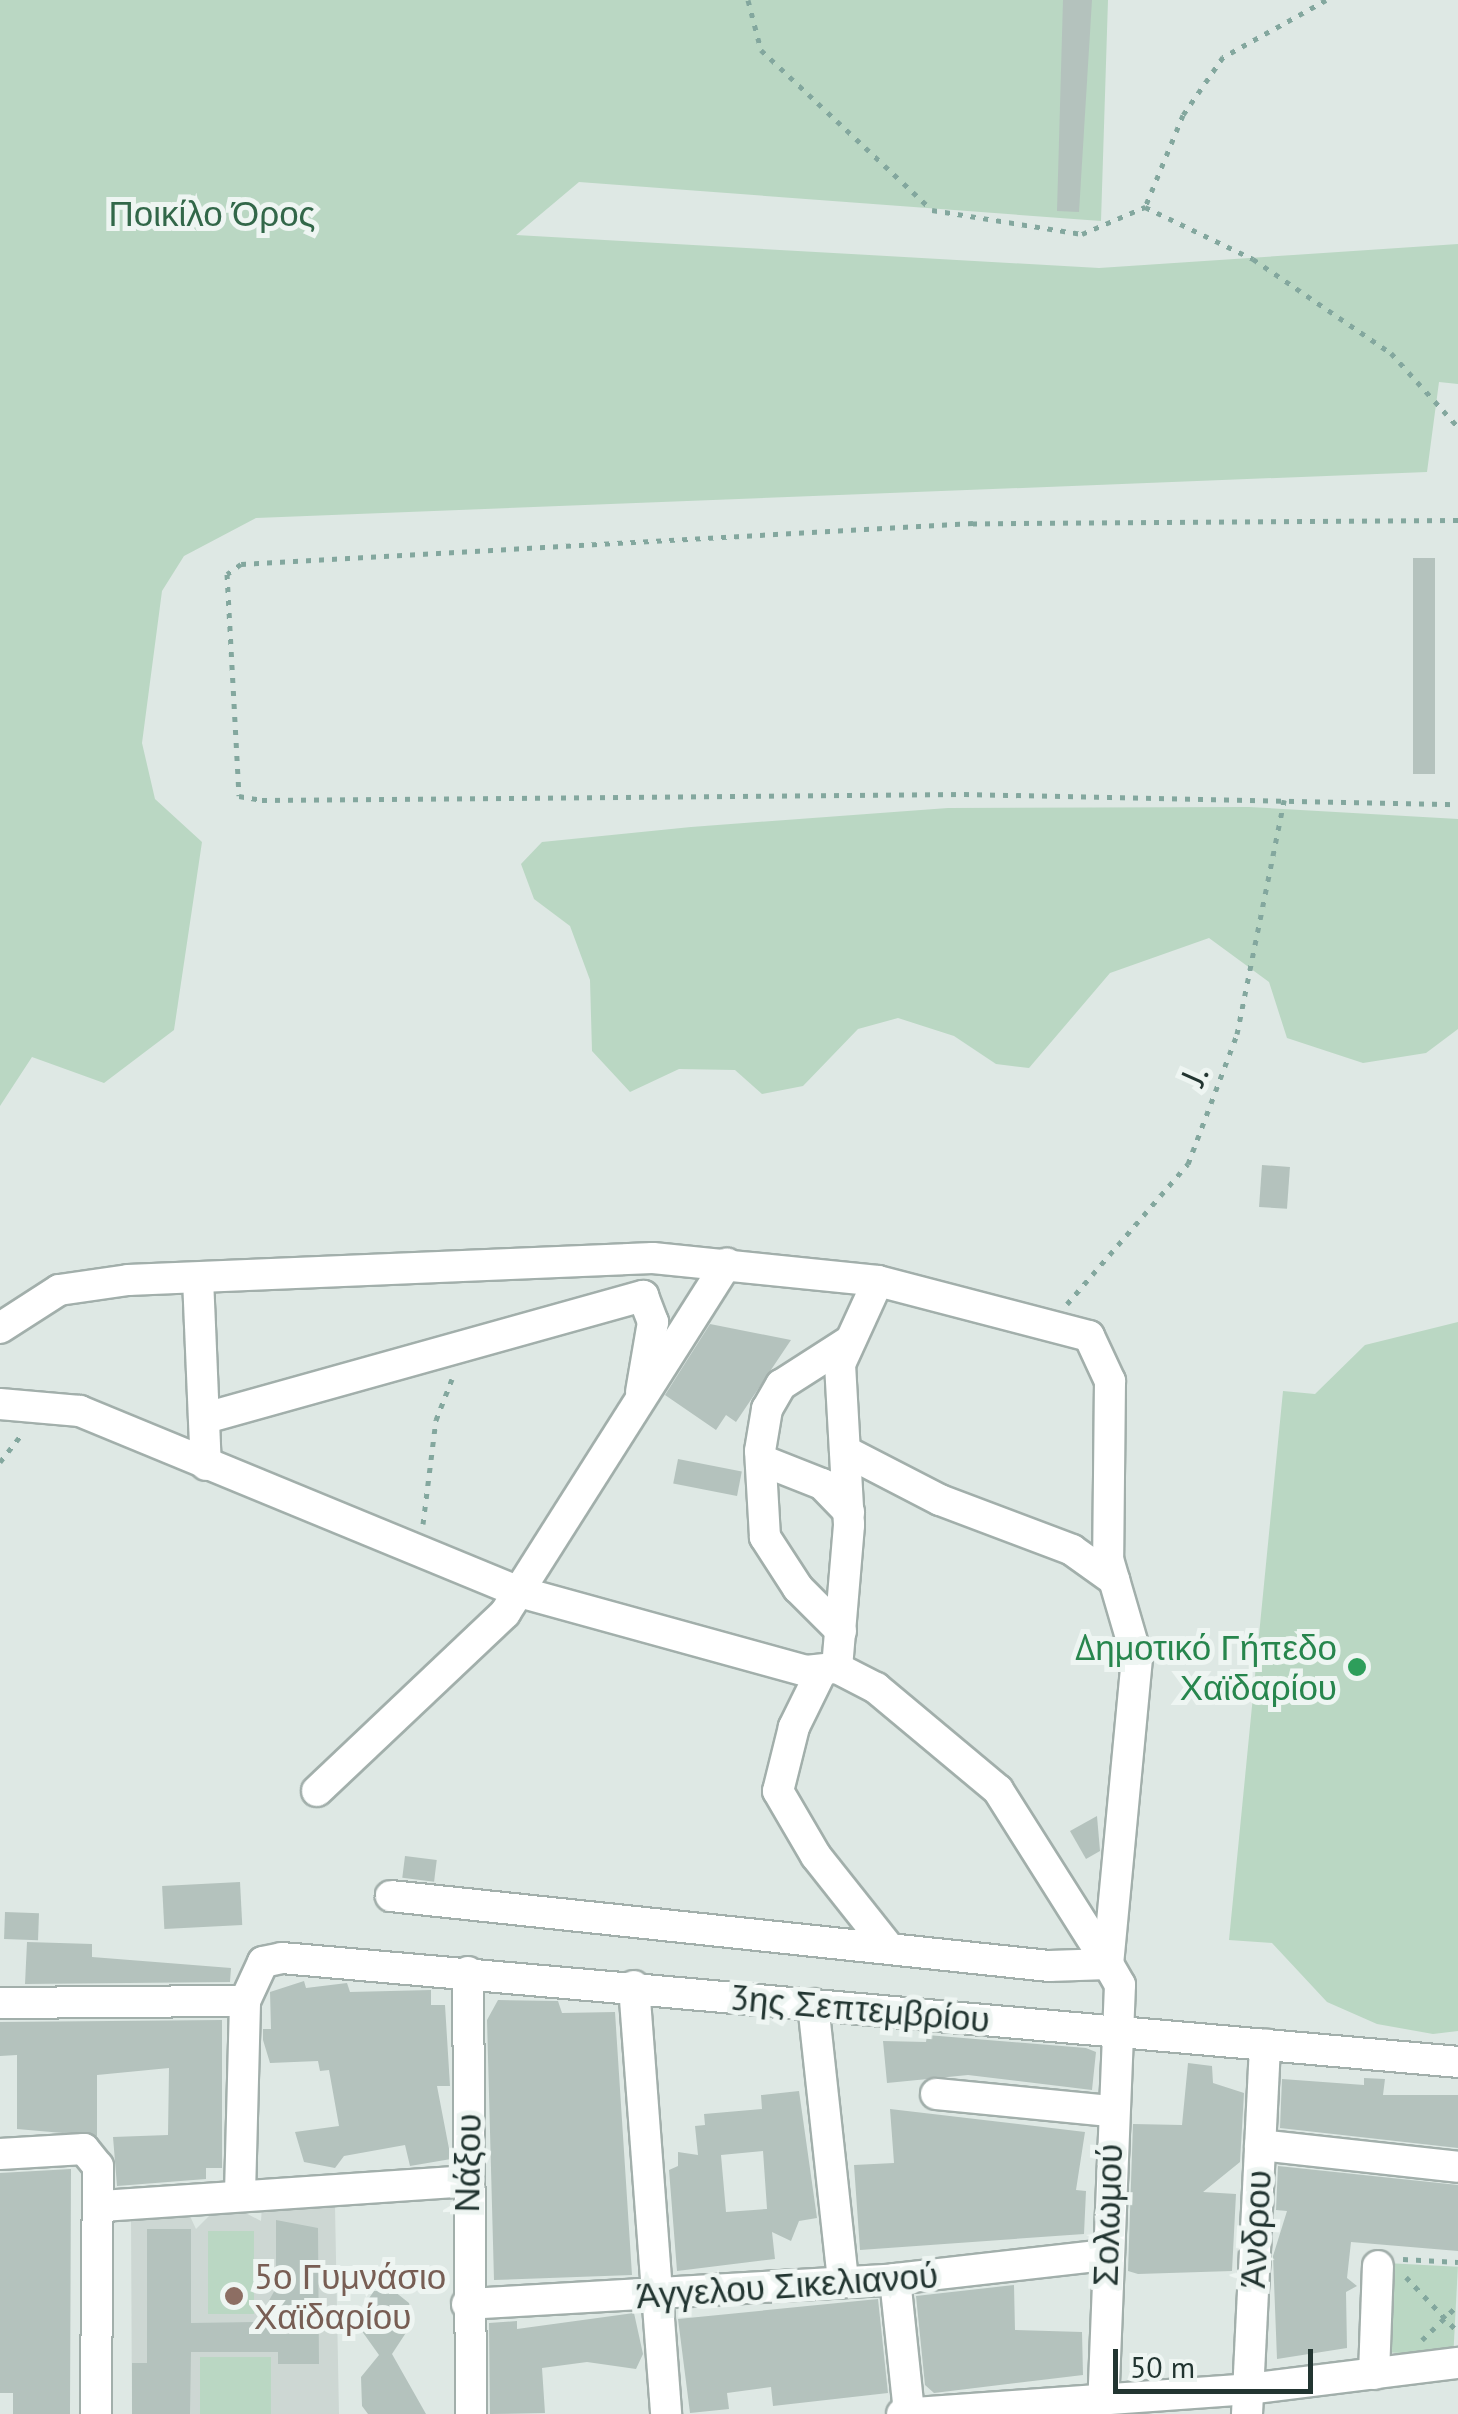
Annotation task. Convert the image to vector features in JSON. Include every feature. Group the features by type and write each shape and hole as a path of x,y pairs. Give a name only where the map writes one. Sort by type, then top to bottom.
{"street":[{"path":"0,1328 59,1290 198,1278 599,1258 728,1263 878,1281 1051,1320 1089,1336 1110,1380 1114,1580 1137,1658 1108,1964"},
{"path":"317,1792 468,1654 516,1591 638,1409 728,1263"},
{"path":"198,1278 209,1417 206,1465"},
{"path":"878,1281 840,1364 848,1512 842,1631 830,1669 794,1727 778,1791 816,1856 888,1947"},
{"path":"209,1417 643,1296 654,1322 638,1409"},
{"path":"842,1631 777,1562 762,1519 761,1460 767,1409 781,1385 848,1342"},
{"path":"0,1404 80,1411 516,1591 830,1669 894,1700 998,1790 1108,1964"},
{"path":"845,1452 940,1500 1072,1550 1114,1580"},
{"path":"761,1460 822,1484 848,1512"},
{"path":"391,1896 1049,1966 1108,1964"},
{"name":"3ης Σεπτεμβρίου","path":"245,2001 263,1962 468,1972 1458,2062"},
{"name":"Σολωμού","path":"1103,2400 1110,2111 1120,1985 1108,1964"},
{"name":"Νάξου","path":"468,1972 465,2181 471,2414"},
{"path":"634,1986 666,2414"},
{"path":"0,2003 245,2001 240,2194"},
{"path":"814,2004 844,2281"},
{"name":"Άνδρου","path":"1248,2401 1265,2044"},
{"path":"936,2094 1110,2111"},
{"path":"1260,2145 1458,2166"},
{"path":"0,2154 84,2149 98,2166 102,2206 96,2414"},
{"path":"102,2206 465,2181"},
{"name":"Άγγελου Σικελιανού","path":"468,2304 895,2279 1106,2256"},
{"path":"1374,2374 1381,2263"},
{"path":"895,2279 906,2414 1103,2400 1248,2401 1374,2374 1458,2363"}],"path":[{"path":"748,0 762,50 932,210 1082,234 1146,207 1182,115 1224,57 1326,0"},
{"path":"1146,207 1253,259 1391,353 1458,428"},
{"path":"1458,520 973,523 241,564 227,574 240,796 1458,804"},
{"name":"J.","path":"1051,1320 1188,1164 1237,1034 1284,800"},
{"path":"430,1556 422,1533 436,1420 467,1344"},
{"path":"1381,2263 1458,2262"},
{"path":"1381,2263 1458,2332"}],"shaded area":[{"name":"5ο Γυμνάσιο Χαϊδαρίου","path":"262,2205 335,2206 339,2414 132,2414 131,2217 189,2214 196,2229 214,2211 238,2209 261,2221"}],"green space":[{"name":"Ποικίλο Όρος","path":"0,0 1108,0 1101,221 579,182 516,235 1099,268 1458,244 1458,384 1439,382 1427,472 256,518 184,556 162,591 142,743 155,799 202,842 174,1030 104,1083 32,1057 0,1106"},
{"path":"1249,807 1458,819 1458,1029 1426,1053 1363,1063 1287,1038 1269,982 1209,938 1110,973 1029,1068 996,1064 954,1036 898,1018 858,1029 803,1086 762,1094 735,1070 679,1069 630,1092 592,1051 590,980 570,926 534,899 521,864 542,842 691,827 948,808"},
{"name":"Δημοτικό Γήπεδο Χαϊδαρίου","path":"1458,1322 1458,2031 1433,2034 1377,2024 1327,2002 1272,1943 1229,1940 1283,1391 1315,1394 1365,1345"},
{"path":"208,2231 254,2231 254,2314 208,2314"},
{"path":"1386,2263 1458,2267 1453,2356 1381,2352"},
{"path":"200,2357 271,2357 271,2414 200,2414"}],"building":[{"path":"1063,0 1092,0 1079,212 1057,211"},
{"path":"1413,558 1435,558 1435,774 1413,774"},
{"path":"1262,1165 1290,1167 1287,1209 1259,1207"},
{"path":"710,1324 791,1340 736,1422 726,1415 716,1430 665,1395"},
{"path":"678,1459 742,1471 737,1496 673,1484"},
{"path":"1097,1816 1100,1851 1086,1859 1070,1831"},
{"path":"405,1856 437,1860 434,1882 402,1878"},
{"path":"240,1882 242,1925 164,1929 162,1886"},
{"path":"5,1912 39,1913 38,1940 4,1939"},
{"path":"27,1942 92,1944 92,1957 231,1968 230,1982 25,1984"},
{"path":"304,1981 306,1988 347,1983 350,1992 431,1990 431,2005 445,2005 450,2086 437,2086 451,2159 410,2166 405,2145 344,2156 335,2168 304,2162 295,2132 339,2126 329,2070 320,2071 318,2061 270,2063 263,2029 271,2029 270,1992"},
{"path":"498,2000 558,2001 562,2013 615,2012 632,2275 494,2280 487,2020"},
{"path":"222,2020 222,2168 206,2168 206,2179 117,2186 113,2137 168,2135 169,2068 97,2075 97,2136 17,2129 17,2055 0,2056 0,2022"},
{"path":"927,2035 1086,2048 1096,2052 1092,2090 968,2075 887,2083 883,2041 926,2042"},
{"path":"1188,2063 1212,2066 1213,2083 1244,2093 1240,2162 1203,2192 1236,2194 1232,2271 1138,2274 1128,2271 1133,2124 1182,2125"},
{"path":"1364,2078 1385,2079 1383,2095 1458,2095 1458,2148 1280,2128 1282,2079 1364,2085"},
{"path":"799,2091 817,2218 799,2221 791,2241 772,2232 775,2259 677,2271 669,2170 678,2166 678,2152 698,2155 695,2126 705,2125 704,2114 762,2109 761,2095","holes":["763,2151 767,2209 726,2212 721,2155"]},
{"path":"890,2109 1085,2132 1076,2190 1086,2191 1084,2234 860,2250 854,2165 894,2163"},
{"path":"1278,2166 1458,2185 1458,2251 1351,2242 1347,2278 1357,2286 1346,2292 1347,2348 1277,2359 1273,2256 1287,2211 1276,2210"},
{"path":"71,2169 70,2414 13,2414 13,2393 0,2393 0,2173"},
{"path":"276,2220 318,2228 319,2364 278,2364 278,2352 191,2352 190,2414 132,2414 132,2363 147,2363 147,2229 191,2229 191,2323 257,2322 286,2270 276,2270"},
{"path":"1014,2285 1015,2330 1082,2332 1083,2375 934,2393 925,2385 916,2296"},
{"path":"374,2291 394,2291 409,2303 413,2322 392,2354 426,2414 368,2414 362,2406 361,2377 379,2355 354,2320"},
{"path":"878,2299 888,2393 773,2406 771,2387 727,2393 729,2409 690,2413 678,2319"},
{"path":"634,2313 643,2354 636,2369 587,2362 542,2368 545,2413 490,2414 489,2323 517,2321 517,2329"}],"place":[{"name":"Δημοτικό Γήπεδο Χαϊδαρίου","path":"1357,1667"},
{"name":"5ο Γυμνάσιο Χαϊδαρίου","path":"234,2296"}]}
